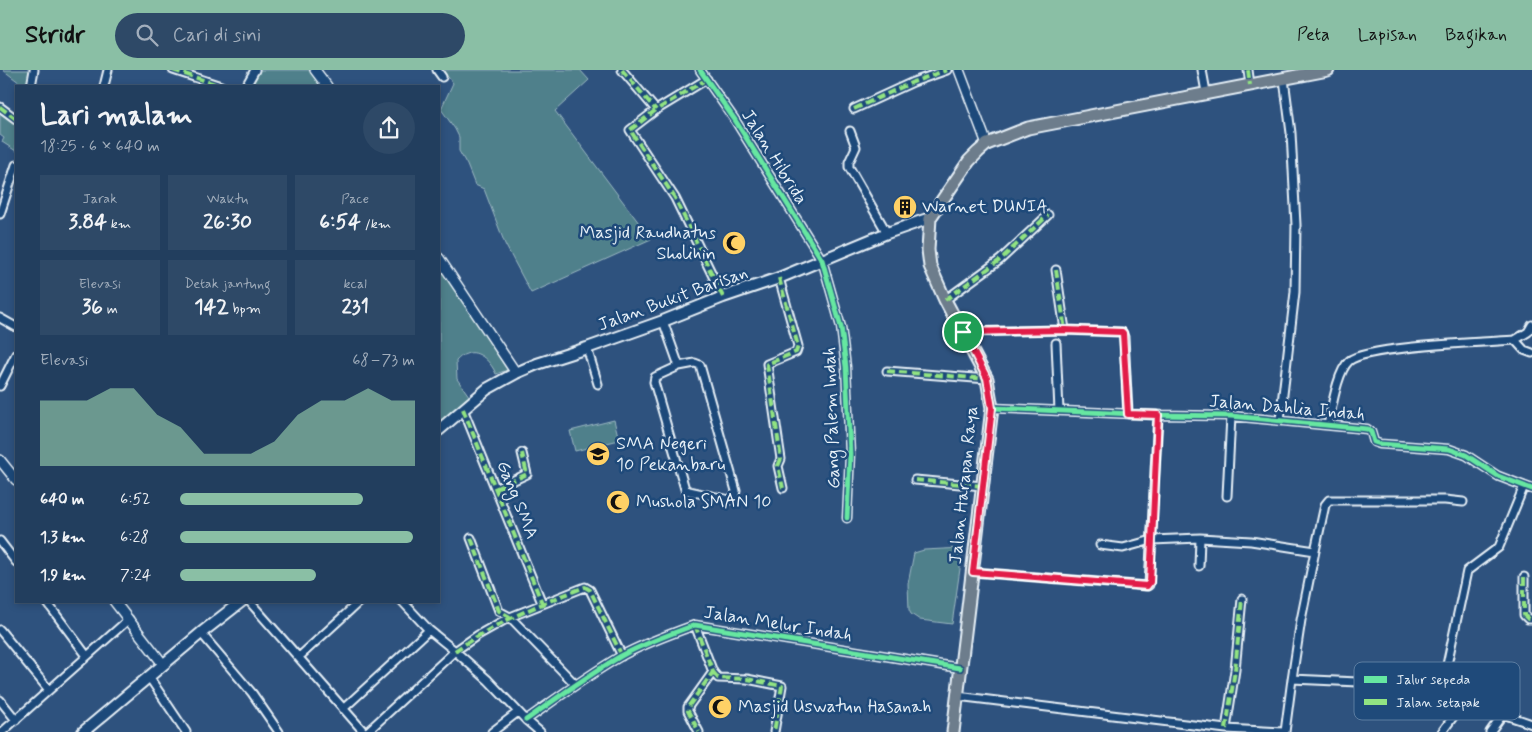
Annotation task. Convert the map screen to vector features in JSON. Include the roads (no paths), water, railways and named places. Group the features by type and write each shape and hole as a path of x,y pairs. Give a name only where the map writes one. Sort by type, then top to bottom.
{"main road":[{"path":"930,218 970,161 986,144 1028,128 1206,92 1328,70"},
{"name":"Jalan Bukit Barisan","path":"440,429 487,389 516,372 779,278 887,233 930,218"},
{"name":"Jalan Harapan Raya","path":"930,218 928,250 930,266 945,300 987,378 992,408 953,732"},
{"path":"83,732 201,633 231,605"}],"street":[{"path":"31,85 34,70"},
{"path":"104,85 108,70"},
{"path":"173,70 218,85"},
{"path":"247,85 255,70"},
{"path":"315,70 325,85"},
{"path":"437,70 442,77"},
{"path":"622,70 656,110"},
{"name":"Jalan Hibrida","path":"700,70 736,120 822,260"},
{"path":"854,109 913,82 947,70"},
{"path":"959,70 986,144"},
{"path":"1202,70 1206,92"},
{"path":"1248,70 1250,85"},
{"path":"1280,420 1295,292 1295,216 1291,133 1284,79"},
{"path":"706,80 656,110 630,130 675,198 723,297"},
{"path":"0,107 15,118"},
{"path":"850,131 856,147 849,166 887,233"},
{"path":"0,214 15,167"},
{"path":"945,300 1000,260 1048,215"},
{"path":"440,259 516,372"},
{"name":"Gang Palem Indah","path":"822,260 841,327 846,367 850,454 847,518"},
{"path":"1056,270 1065,330"},
{"path":"779,278 798,346 796,352 767,364 781,459 778,466 782,488"},
{"path":"0,318 15,326"},
{"path":"663,321 679,366"},
{"path":"1328,425 1342,372 1350,359 1356,356 1365,353 1413,347 1516,340 1528,332 1532,325"},
{"path":"963,332 1065,330 1122,332 1128,414"},
{"path":"1516,340 1524,350 1532,353"},
{"path":"1056,343 1059,410"},
{"path":"587,348 598,384"},
{"path":"0,386 15,356"},
{"path":"695,363 700,365 736,491 730,500 689,492 685,489 654,380 655,377 679,366 695,363"},
{"path":"887,371 987,378"},
{"name":"Jalan Dahlia Indah","path":"992,408 1231,416 1367,430 1371,432 1374,442 1380,444 1449,448 1459,451 1498,476 1532,489"},
{"name":"Gang SMA","path":"463,409 497,488 542,603"},
{"path":"973,572 1147,586 1150,582 1158,415"},
{"path":"1228,496 1231,416"},
{"path":"497,488 527,474 522,453"},
{"path":"0,460 15,479"},
{"path":"915,480 983,486"},
{"path":"1448,662 1467,571 1499,547 1524,486"},
{"path":"957,696 1226,729 1284,732 1301,620 1325,505 1329,500 1445,500 1463,502"},
{"path":"471,538 500,611 510,617 575,684"},
{"path":"1199,566 1200,538"},
{"path":"1100,545 1123,548 1152,540 1200,538 1252,541 1315,551"},
{"path":"0,541 15,561"},
{"path":"1524,577 1524,614 1528,619 1532,619"},
{"path":"250,603 343,709 366,732 455,651 478,635 510,617 585,587 589,588 622,656"},
{"path":"1226,729 1235,674 1242,598"},
{"path":"47,603 87,656"},
{"path":"116,603 164,664"},
{"path":"299,657 358,603"},
{"path":"404,603 429,630 488,680 540,732"},
{"path":"2,732 129,619"},
{"path":"695,624 718,678 747,679 782,686 774,732"},
{"name":"Jalan Melur Indah","path":"526,720 575,684 622,656 654,640 695,624 960,668"},
{"path":"0,630 49,690"},
{"path":"343,709 429,630"},
{"path":"201,633 252,693 278,732"},
{"path":"699,732 688,711 688,707 714,672"},
{"path":"149,677 183,731"},
{"path":"1292,679 1354,682"},
{"path":"0,700 16,720"},
{"path":"492,732 518,712"},
{"path":"1442,732 1451,720"},
{"path":"1490,732 1499,720"},
{"path":"1520,720 1532,724"}],"place":[{"name":"Warnet DUNIA","path":"905,207"},
{"name":"Masjid Raudhatus Sholihin","path":"734,243"},
{"name":"SMA Negeri 10 Pekanbaru","path":"598,454"},
{"name":"Mushola SMAN 10","path":"618,502"},
{"name":"Masjid Uswatun Hasanah","path":"720,707"}]}
